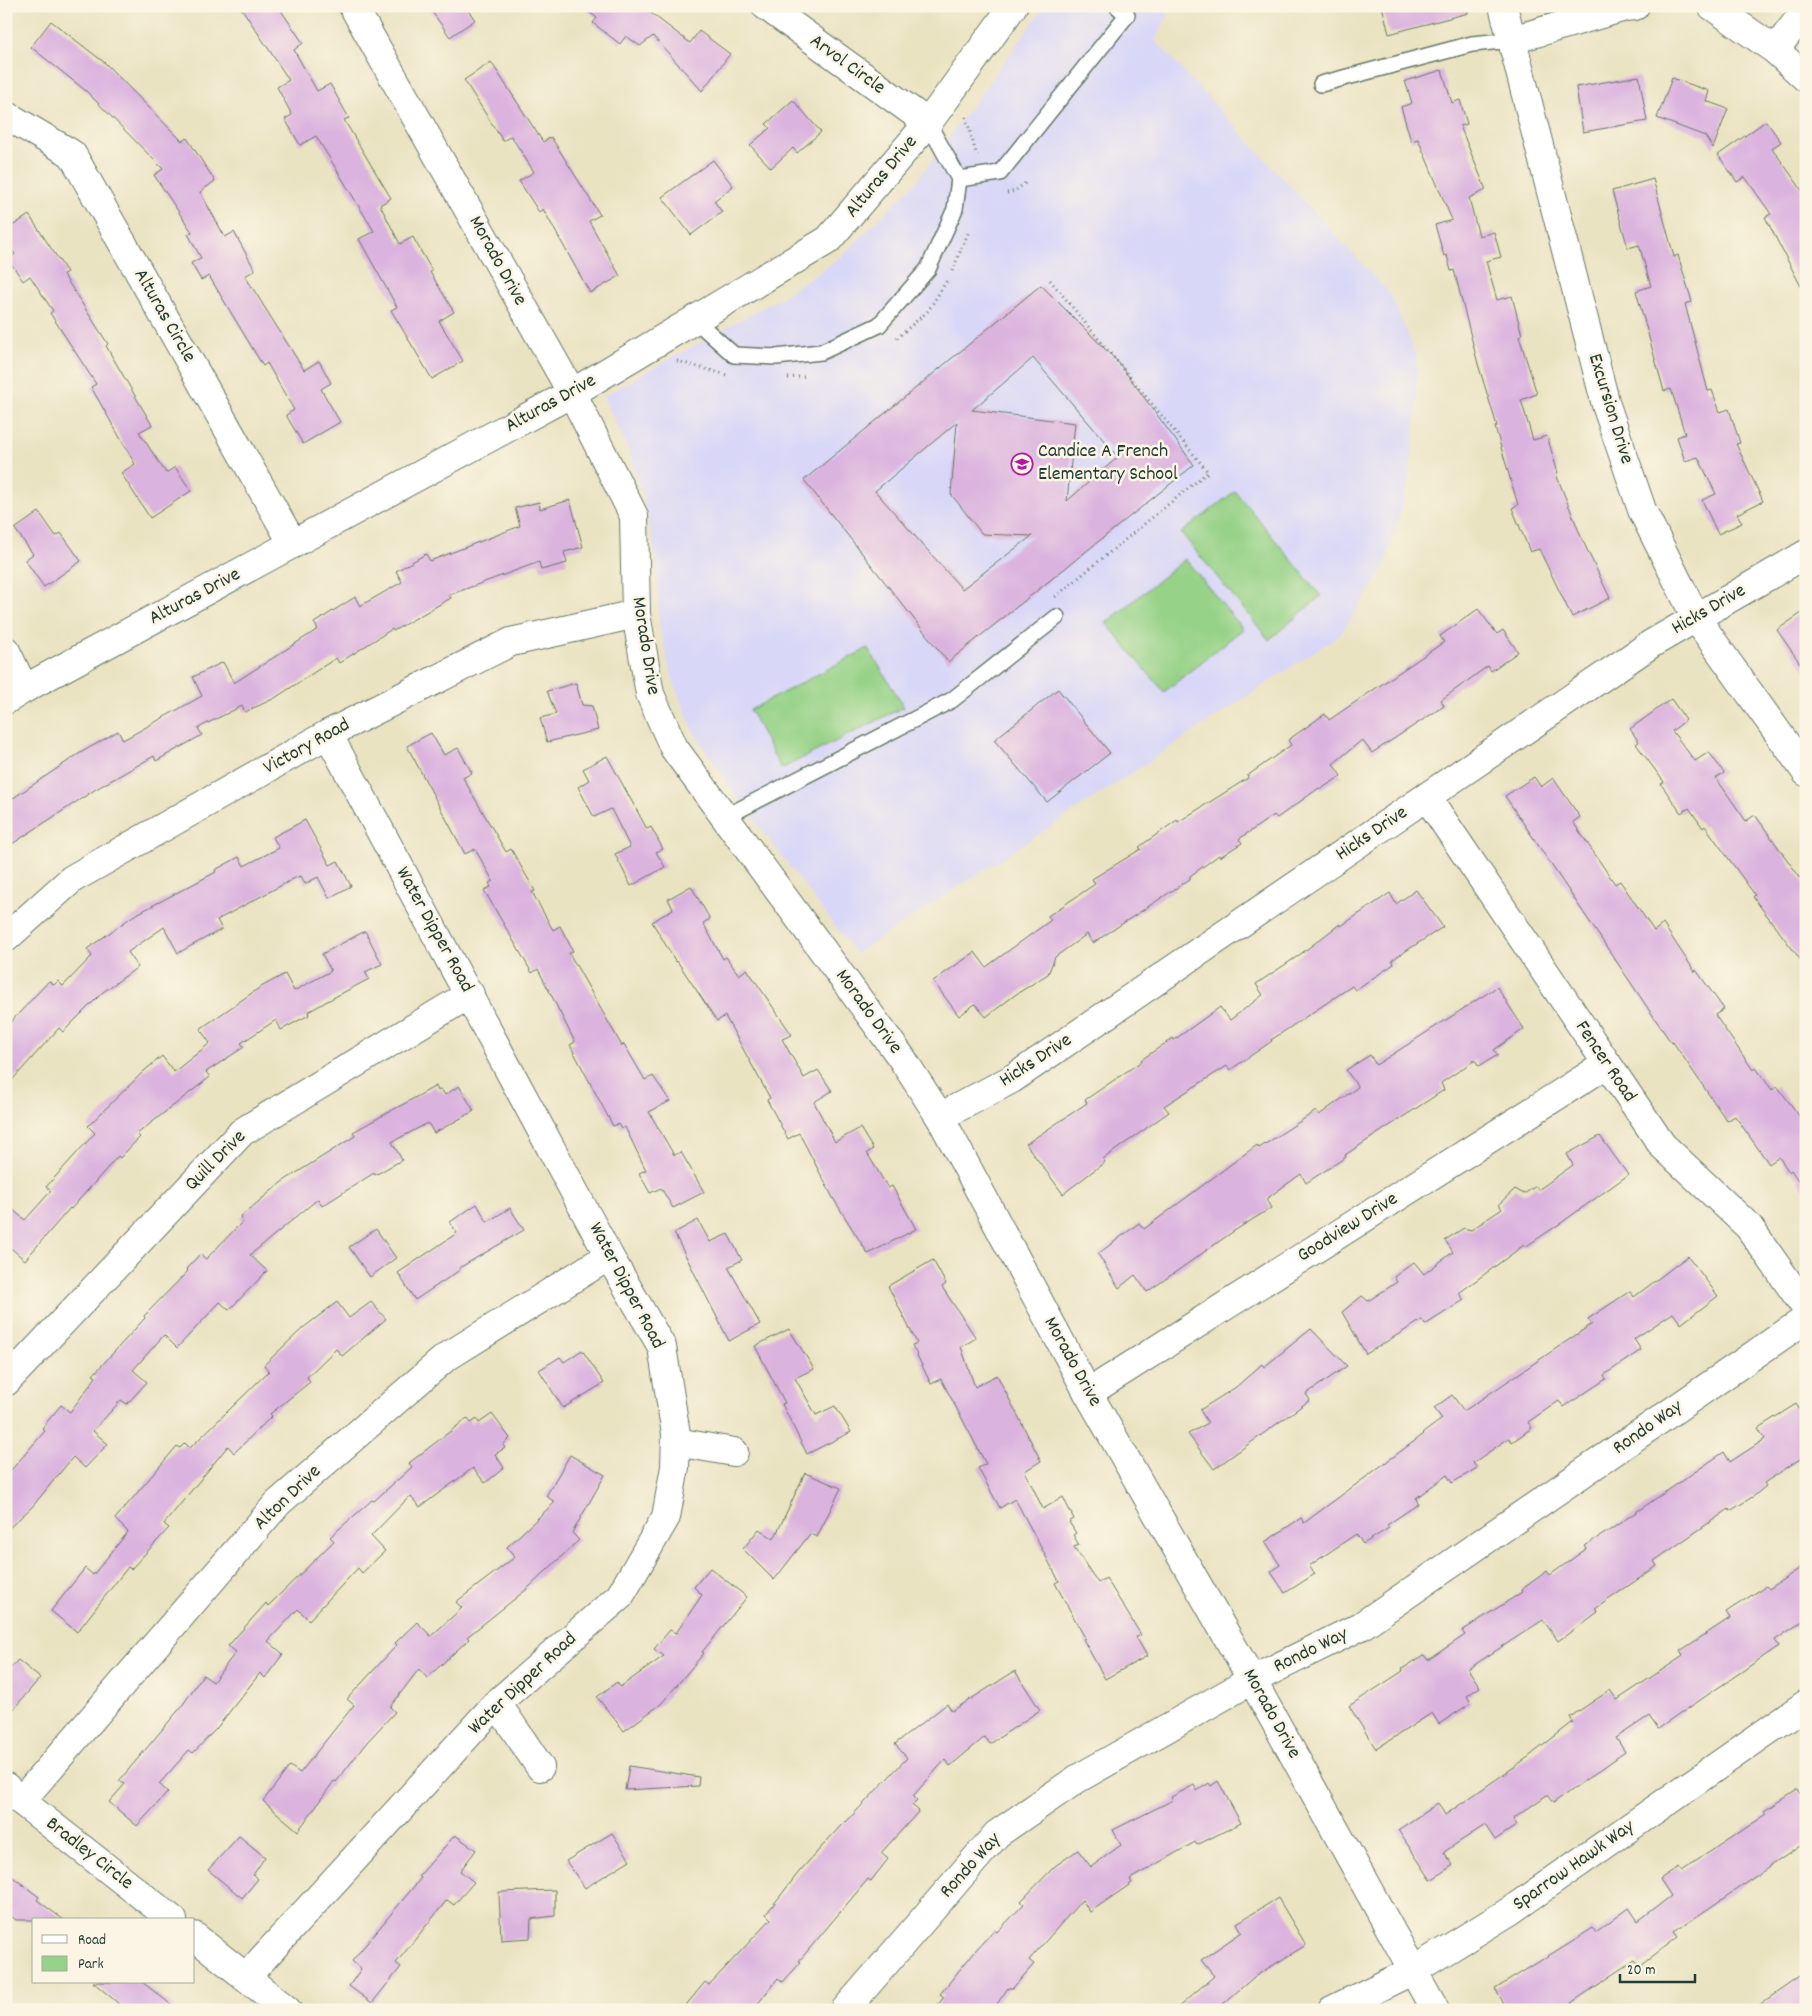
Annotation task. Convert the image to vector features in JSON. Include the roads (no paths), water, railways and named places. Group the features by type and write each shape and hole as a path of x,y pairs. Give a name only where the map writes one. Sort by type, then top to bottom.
{"street":[{"name":"Morado Drive","path":"353,6 572,393 634,516 636,614 650,694 674,748 901,1057 940,1118 1088,1392 1252,1680 1435,2010"},
{"name":"Arvol Circle","path":"766,6 928,124"},
{"name":"Alturas Drive","path":"15,694 572,393 828,240 928,124 1013,6"},
{"name":"Excursion Drive","path":"1503,6 1606,405 1642,510 1696,618 1806,772"},
{"path":"1512,40 1625,7 1636,6"},
{"path":"1712,6 1775,50 1806,78"},
{"path":"1775,50 1806,10"},
{"name":"Alturas Circle","path":"6,115 72,154 293,544"},
{"name":"Hicks Drive","path":"940,1118 1012,1079 1651,644 1806,554"},
{"name":"Victory Road","path":"6,938 72,878 328,734 511,642 636,614"},
{"path":"6,651 15,694"},
{"name":"Water Dipper Road","path":"246,1977 497,1703 620,1596 666,1517 675,1467 676,1442 662,1347 609,1256 470,994 328,734"},
{"name":"Fencer Road","path":"1427,797 1662,1145 1749,1227 1806,1308"},
{"name":"Quill Drive","path":"6,1382 242,1132 470,994"},
{"name":"Goodview Drive","path":"1088,1392 1607,1064"},
{"name":"Alton Drive","path":"14,1794 278,1503 445,1358 609,1256"},
{"name":"Rondo Way","path":"845,2010 997,1834 1077,1778 1252,1680 1361,1626 1806,1319"},
{"path":"676,1442 734,1452"},
{"path":"497,1703 540,1767"},
{"name":"Sparrow Hawk Way","path":"1332,2010 1414,1970 1510,1911 1806,1704"},
{"name":"Bradley Circle","path":"14,1794 171,1918"},
{"path":"195,1937 288,2010"}],"lane":[{"path":"959,179 1000,173 1127,15 1117,6"},
{"path":"1321,84 1472,44 1512,40"},
{"path":"695,320 734,355 776,357 821,352 879,325 928,269 955,209 959,179 928,124"},
{"path":"725,817 952,700 1057,617"}],"place":[{"name":"Candice A French Elementary School","path":"1022,464"}]}
